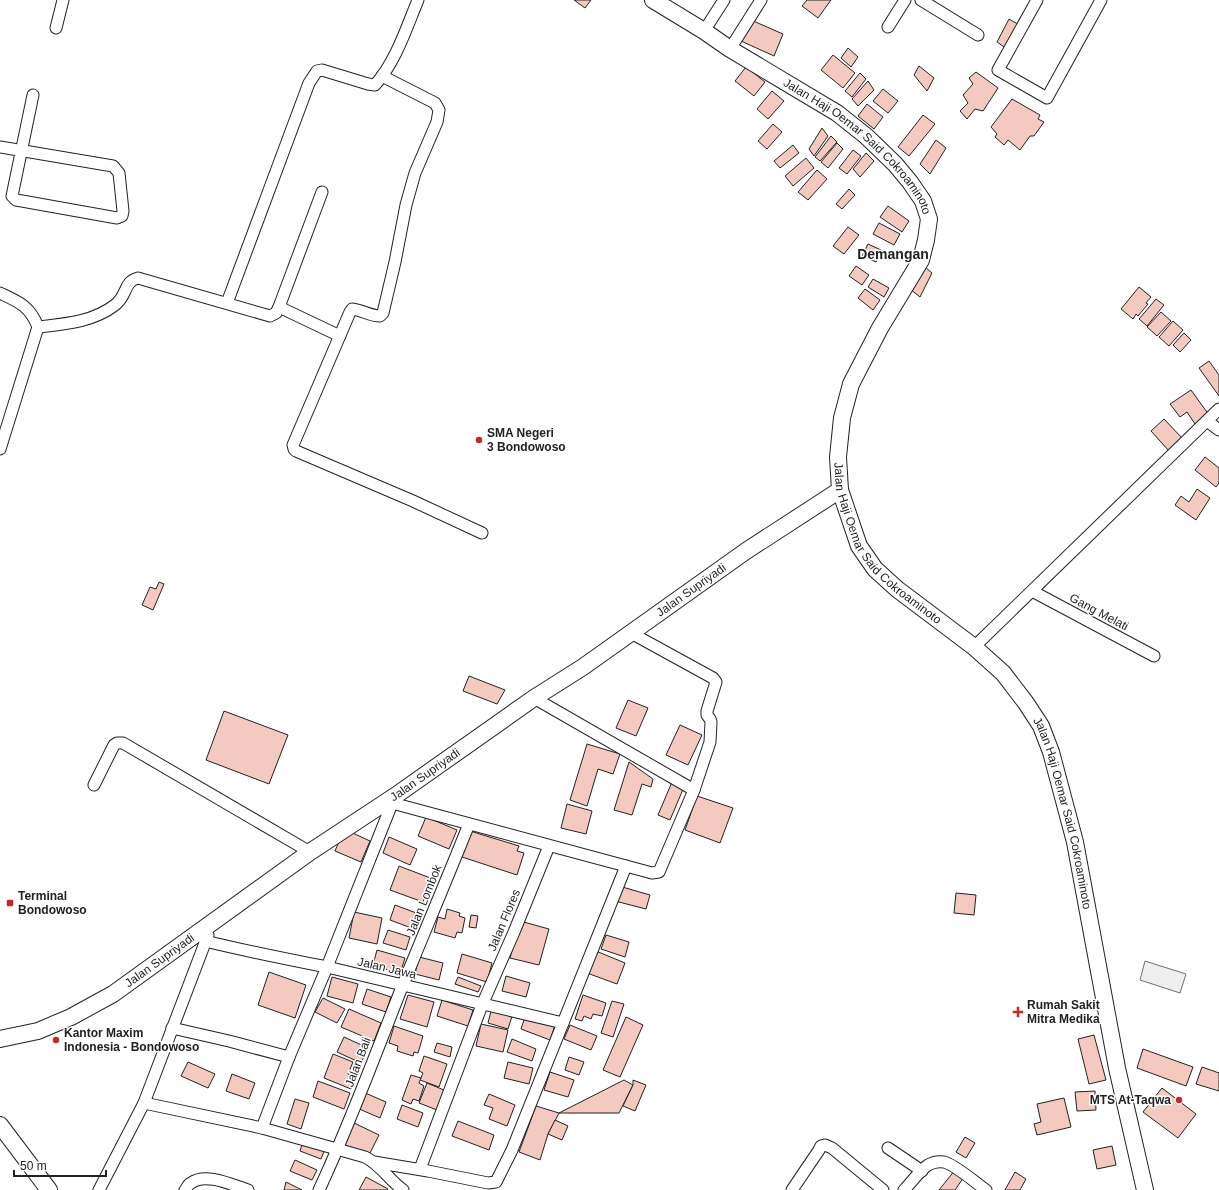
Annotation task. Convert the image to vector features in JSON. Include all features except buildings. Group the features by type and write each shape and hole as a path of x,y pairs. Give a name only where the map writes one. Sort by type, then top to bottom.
{"street":[{"path":"56,28 63,0"},
{"path":"227,303 309,83 314,75 317,71 322,70 375,85 390,63 418,0"},
{"name":"Jalan Haji Oemar Said Cokroaminoto","path":"653,0 704,31 730,49 837,113 866,136 895,164 923,201 929,219 921,260 880,328 851,384 842,418 838,457 840,490 859,546 874,569 897,589 974,647 1003,673 1026,703 1041,726 1051,752 1075,842 1117,1068 1145,1190"},
{"path":"704,31 724,0"},
{"path":"730,49 761,0"},
{"path":"888,27 905,0"},
{"path":"921,0 978,35"},
{"path":"1037,0 998,70 1047,98 1101,0"},
{"path":"382,76 435,104 439,110 437,122 411,186 383,313 380,316 375,316 352,309 293,445 296,451 413,501 482,533"},
{"path":"0,147 21,151 113,166 119,173 123,211 122,216 117,218 16,200 12,196 21,151 33,95"},
{"path":"38,327 77,322 100,314 122,299 127,285 132,280 138,278 270,316 276,313 279,307 322,192"},
{"path":"0,293 23,304 35,319 38,327 0,449"},
{"path":"279,307 340,336"},
{"path":"974,647 1219,409"},
{"path":"1207,421 1219,430"},
{"name":"Jalan Supriyadi","path":"0,1039 38,1031 71,1017 113,994 310,852 394,799 534,698 583,667 746,551 840,490"},
{"name":"Gang Melati","path":"1032,591 1154,656"},
{"path":"262,1128 289,1057 327,967 394,799 468,824 652,873 659,872 694,790 710,742 711,722 706,713 716,680 631,633"},
{"path":"534,698 694,790"},
{"path":"94,785 114,745 117,743 123,744 310,852"},
{"name":"Jalan Lombok","path":"403,985 468,824"},
{"name":"Jalan Flores","path":"420,1169 482,1005 549,846"},
{"path":"374,1162 420,1169 488,1183 496,1182 512,1150 626,866"},
{"path":"99,1190 144,1103 213,922"},
{"name":"Jalan Jawa","path":"205,942 327,967 563,1023"},
{"name":"Jalan Bali","path":"319,1190 338,1149 403,985"},
{"path":"172,1028 289,1057"},
{"path":"144,1103 262,1128 365,1157 374,1162 399,1189"},
{"path":"0,1125 49,1190"},
{"path":"792,1190 821,1146 825,1145 832,1148 883,1190"},
{"path":"888,1148 922,1170"},
{"path":"904,1190 922,1170 933,1162 945,1162 952,1165 986,1190"},
{"path":"185,1190 190,1183 197,1180 213,1179 248,1190"}],"shaded area":[{"path":"1145,961 1186,974 1180,993 1140,980"}],"place":[{"name":"SMA Negeri 3 Bondowoso","path":"479,440"},
{"name":"Terminal Bondowoso","path":"10,903"},
{"name":"Rumah Sakit Mitra Medika","path":"1018,1012"},
{"name":"Kantor Maxim Indonesia - Bondowoso","path":"56,1040"},
{"name":"MTS At-Taqwa","path":"1179,1100"}],"district":[{"name":"Demangan","path":"893,254"}]}
